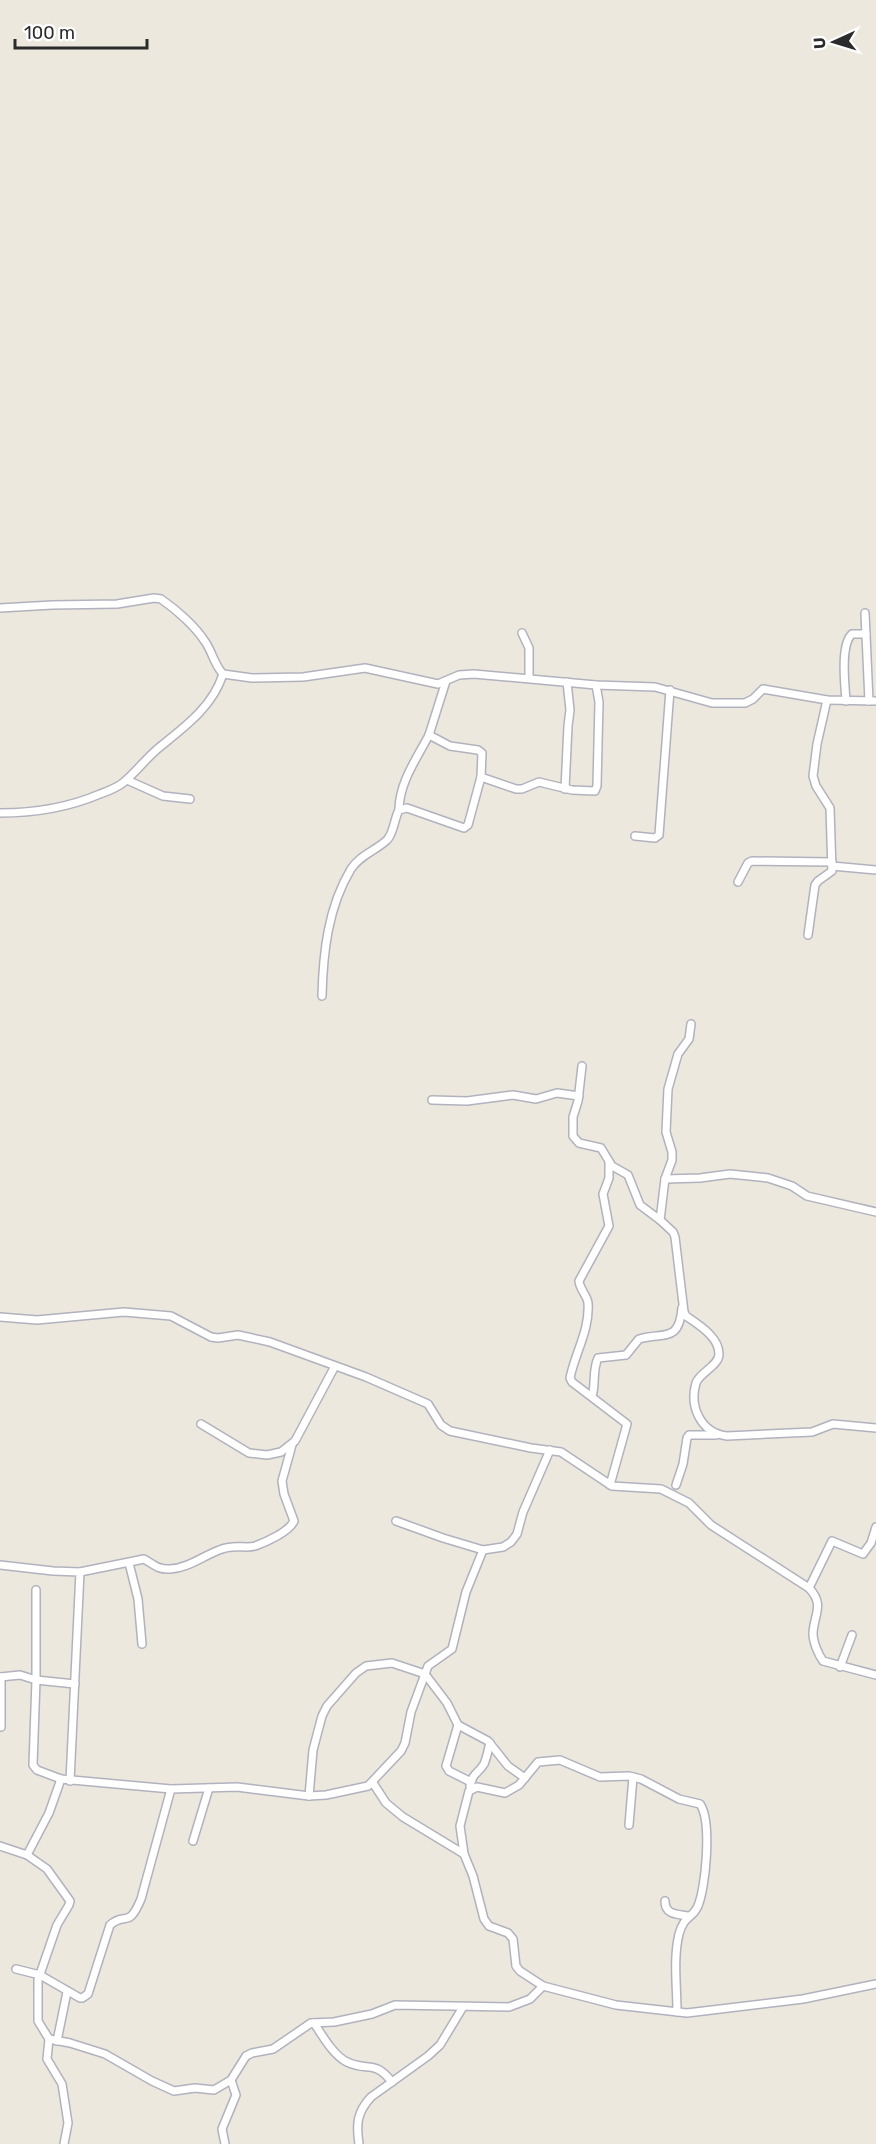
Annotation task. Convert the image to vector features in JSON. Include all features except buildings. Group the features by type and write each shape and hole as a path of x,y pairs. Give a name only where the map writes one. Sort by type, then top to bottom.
{"street":[{"path":"0,608 52,604 117,604 161,599 202,637 209,647 214,663 223,674 252,678 303,677 365,668 438,684 459,675 474,674 596,685 655,687 712,703 745,703 763,689 827,700 872,701 865,613"},
{"path":"522,633 529,648 529,678"},
{"path":"846,701 844,666 848,639 852,634 866,634"},
{"path":"0,813 36,812 56,808 117,787 127,780 146,758 182,730 212,698 223,674"},
{"path":"322,996 324,949 337,899 357,861 388,838 399,810 399,799 404,785 429,735 446,681"},
{"path":"565,789 570,710 567,682"},
{"path":"481,777 516,789 522,789 538,782 565,789 591,791 596,789 599,702 596,685"},
{"path":"635,836 655,838 659,835 670,690"},
{"path":"808,935 815,885 832,871 830,808 816,786 813,776 817,744 827,700"},
{"path":"399,810 407,808 467,827 481,777 483,753 450,746 429,735"},
{"path":"127,780 163,796 190,799"},
{"path":"738,882 748,863 752,861 832,864 876,870"},
{"path":"660,1220 666,1179 672,1160 666,1132 668,1089 674,1063 688,1039 691,1024"},
{"path":"582,1066 579,1096 573,1117 573,1136 579,1143 601,1148 609,1163 609,1178 603,1194 609,1226 580,1277 579,1286 587,1297 588,1307 584,1338 570,1378 572,1382 627,1424 609,1485"},
{"path":"432,1100 467,1101 513,1095 536,1099 557,1093 579,1096"},
{"path":"592,1396 598,1358 622,1357 639,1339 673,1334 681,1320 682,1307 682,1284 675,1237 669,1228 640,1205 628,1175 609,1163"},
{"path":"666,1179 730,1174 768,1178 792,1186 807,1196 876,1212"},
{"path":"682,1307 686,1316 710,1334 719,1351 717,1361 701,1374 695,1387 697,1416 705,1426 718,1435"},
{"path":"0,1317 37,1320 124,1312 178,1318 211,1337 238,1335 292,1349 423,1401 431,1407 445,1428 450,1431 550,1450 567,1456 609,1485 616,1487 661,1489 689,1503 720,1532 809,1588 817,1597 813,1634 820,1657 825,1662 876,1675"},
{"path":"0,1565 80,1572 144,1559 161,1569 186,1567 224,1548 236,1545 253,1546 289,1528 294,1521 284,1494 282,1481 292,1445 335,1366"},
{"path":"201,1424 255,1455 274,1454 292,1445"},
{"path":"676,1485 682,1470 689,1435 751,1436 812,1432 833,1424 876,1428"},
{"path":"396,1521 483,1550 503,1546 515,1538 526,1503 550,1450"},
{"path":"809,1588 832,1541 863,1554 873,1543 876,1527"},
{"path":"36,1590 33,1765 37,1770 70,1781 171,1789 237,1787 319,1797 350,1791 373,1783 401,1751 405,1743 411,1712 425,1674 432,1662 452,1649 466,1592 483,1550"},
{"path":"129,1563 138,1599 142,1644"},
{"path":"70,1781 80,1572"},
{"path":"840,1666 852,1635"},
{"path":"309,1796 313,1750 327,1706 356,1672 366,1666 392,1663 425,1674 447,1703 458,1725 490,1743 508,1766 525,1778"},
{"path":"2,1727 1,1677 20,1675 36,1680 75,1684"},
{"path":"458,1725 446,1766 449,1771 471,1782"},
{"path":"490,1743 482,1767 473,1776 460,1826 464,1854 473,1876 484,1918 489,1926 508,1933 513,1939 516,1966 543,1986 616,2005 677,2012 703,2012 731,2006 804,1998 876,1984"},
{"path":"469,1791 477,1787 505,1793 512,1791 538,1762 560,1760 600,1777 641,1779 679,1799 702,1805 707,1835 703,1889 696,1910 688,1916 682,1926 676,1951 677,2012"},
{"path":"628,1826 633,1777"},
{"path":"27,1855 49,1813 61,1779"},
{"path":"373,1783 386,1803 403,1817 464,1854"},
{"path":"193,1841 209,1788"},
{"path":"16,1969 40,1975 82,1998 88,1994 110,1925 114,1921 130,1918 135,1913 141,1899 171,1789"},
{"path":"0,1846 27,1855 47,1869 70,1900 57,1925 38,1980 38,2018 53,2040 105,2054 174,2091 195,2088 214,2090 231,2080 246,2056 273,2049 314,2023 334,2022 372,2014 395,2005 509,2007 530,1999 543,1986"},
{"path":"665,1901 669,1912 688,1916"},
{"path":"64,2144 68,2123 62,2085 47,2059 68,1992"},
{"path":"359,2144 357,2122 359,2114 371,2097 440,2045 463,2007"},
{"path":"314,2023 344,2060 377,2068 384,2072 392,2082"},
{"path":"225,2144 222,2129 236,2095 231,2080"}]}
